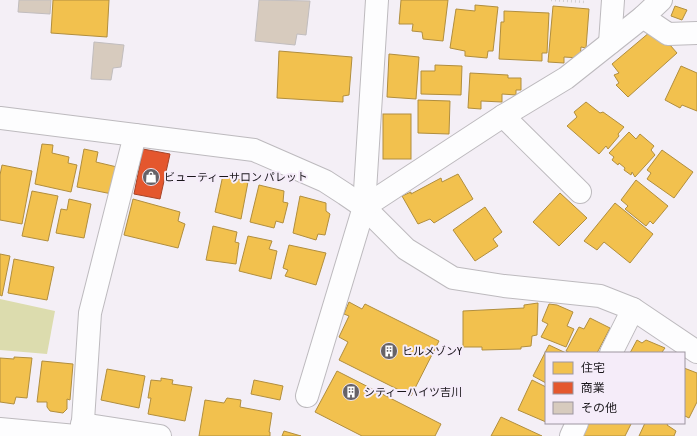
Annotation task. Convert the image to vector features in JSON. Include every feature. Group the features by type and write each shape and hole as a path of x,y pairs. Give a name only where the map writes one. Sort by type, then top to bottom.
{"street":[{"path":"307,396 364,207 377,0"},
{"path":"364,207 503,116 566,78 644,17 661,0"},
{"path":"610,43 613,2"},
{"path":"644,17 668,34 697,33"},
{"path":"503,116 580,192"},
{"path":"0,118 254,150 325,181 364,207 406,249 453,278 504,286 600,296 633,309 697,352"},
{"path":"80,432 90,313 136,135"},
{"path":"612,352 633,309"},
{"path":"571,436 577,424"},
{"path":"0,429 160,436"}],"path":[{"path":"551,0 613,2"}],"green space":[{"path":"0,299 55,311 47,354 0,350"}],"building: 住宅":[{"path":"53,0 109,0 107,37 51,33"},
{"path":"401,0 448,0 443,41 423,39 422,32 412,31 413,24 399,24"},
{"path":"475,5 498,7 493,51 488,51 487,58 465,56 465,51 450,48 456,9 475,11"},
{"path":"553,6 589,9 586,48 581,47 580,58 564,57 564,63 548,62"},
{"path":"675,6 687,10 682,20 671,16"},
{"path":"504,11 549,13 547,53 542,53 542,61 499,59 501,22 504,22"},
{"path":"650,32 663,37 677,53 628,97 616,85 619,83 614,75 619,73 612,64"},
{"path":"279,51 352,57 349,95 343,96 343,102 277,98"},
{"path":"389,54 419,57 416,99 387,97"},
{"path":"435,65 462,66 461,95 421,94 421,71 435,71"},
{"path":"681,66 697,73 697,111 682,105 680,108 665,100"},
{"path":"470,73 508,75 508,78 521,78 521,90 516,90 516,95 502,94 502,102 481,101 481,109 468,108"},
{"path":"418,100 450,101 449,134 418,133"},
{"path":"586,102 600,113 603,112 624,127 618,134 619,136 608,149 606,146 599,154 567,126 577,117 574,112"},
{"path":"383,114 411,114 411,159 383,159"},
{"path":"629,132 636,139 640,134 654,146 651,150 655,155 635,177 632,172 631,175 624,170 625,168 619,163 618,165 612,160 614,157 609,153"},
{"path":"42,144 53,145 52,153 69,157 68,163 77,165 71,192 35,184"},
{"path":"84,149 98,152 96,162 117,167 112,194 77,187"},
{"path":"662,150 693,172 674,198 647,179 651,173 647,170"},
{"path":"2,165 32,171 22,224 0,220 0,175"},
{"path":"458,174 473,199 434,223 430,219 418,224 402,196 411,192 411,194 441,178 442,182"},
{"path":"223,175 248,182 241,219 215,212"},
{"path":"636,180 668,206 653,224 650,221 646,226 625,209 628,206 621,200"},
{"path":"259,185 284,191 283,202 288,203 283,223 276,221 274,228 250,222"},
{"path":"32,191 58,196 48,241 22,236"},
{"path":"560,193 587,218 559,246 533,222"},
{"path":"300,196 326,203 326,211 330,214 325,235 318,234 316,240 293,233"},
{"path":"69,199 91,204 84,238 56,233 61,209 67,210"},
{"path":"133,199 180,212 178,221 185,224 178,248 124,235"},
{"path":"615,203 653,234 630,263 604,242 597,250 584,241"},
{"path":"485,207 502,232 493,239 498,246 475,261 453,230"},
{"path":"213,226 237,232 235,242 239,243 236,264 206,260"},
{"path":"248,236 272,241 269,249 277,251 271,279 239,271"},
{"path":"289,245 326,253 316,285 285,276 288,270 283,268"},
{"path":"0,254 10,256 2,296 0,295"},
{"path":"14,259 54,267 47,300 8,293"},
{"name":"ヒルメゾンY","path":"349,302 362,309 365,304 439,341 411,396 339,360 348,342 339,337 349,316 344,314"},
{"path":"538,303 537,335 532,336 531,346 521,347 521,349 482,350 482,347 463,347 463,311 524,308 524,305"},
{"path":"549,304 557,305 573,312 567,326 574,329 566,347 541,337 548,324 542,321"},
{"path":"590,318 610,328 598,352 566,351 579,327 584,329"},
{"path":"637,340 642,343 646,340 665,348 662,352 631,352"},
{"path":"549,345 564,352 545,352"},
{"path":"545,353 545,382 533,376"},
{"path":"14,357 32,358 27,398 16,397 14,404 0,402 0,358 14,359"},
{"path":"42,361 73,364 70,400 67,399 67,409 63,413 50,411 47,407 47,402 37,402"},
{"path":"685,368 697,373 697,402 689,418 685,416"},
{"path":"107,369 145,376 139,408 101,400"},
{"name":"シティーハイツ吉川","path":"337,371 441,424 435,436 362,436 315,412"},
{"path":"161,378 173,380 172,384 192,387 185,421 148,414 151,398 148,398 151,380 161,381"},
{"path":"254,380 283,386 280,400 251,394"},
{"path":"532,380 545,386 545,422 518,410"},
{"path":"227,398 241,400 240,407 272,413 269,432 270,436 199,436 205,400 224,403"},
{"path":"501,417 542,436 491,436"},
{"path":"583,424 631,424 625,436 577,436"},
{"path":"645,424 668,424 676,431 674,436 639,436"},
{"path":"284,431 301,436 282,436"}],"building: 商業":[{"path":"143,149 170,154 160,199 134,194"}],"building: その他":[{"path":"19,0 51,0 50,14 18,12"},
{"path":"259,0 310,1 306,35 297,34 295,45 255,41"},
{"path":"94,42 124,45 121,67 113,68 111,80 91,79"}],"place":[{"name":"ビューティーサロン パレット","path":"151,177"},
{"name":"ヒルメゾンY","path":"389,351"},
{"name":"シティーハイツ吉川","path":"351,392"}]}
